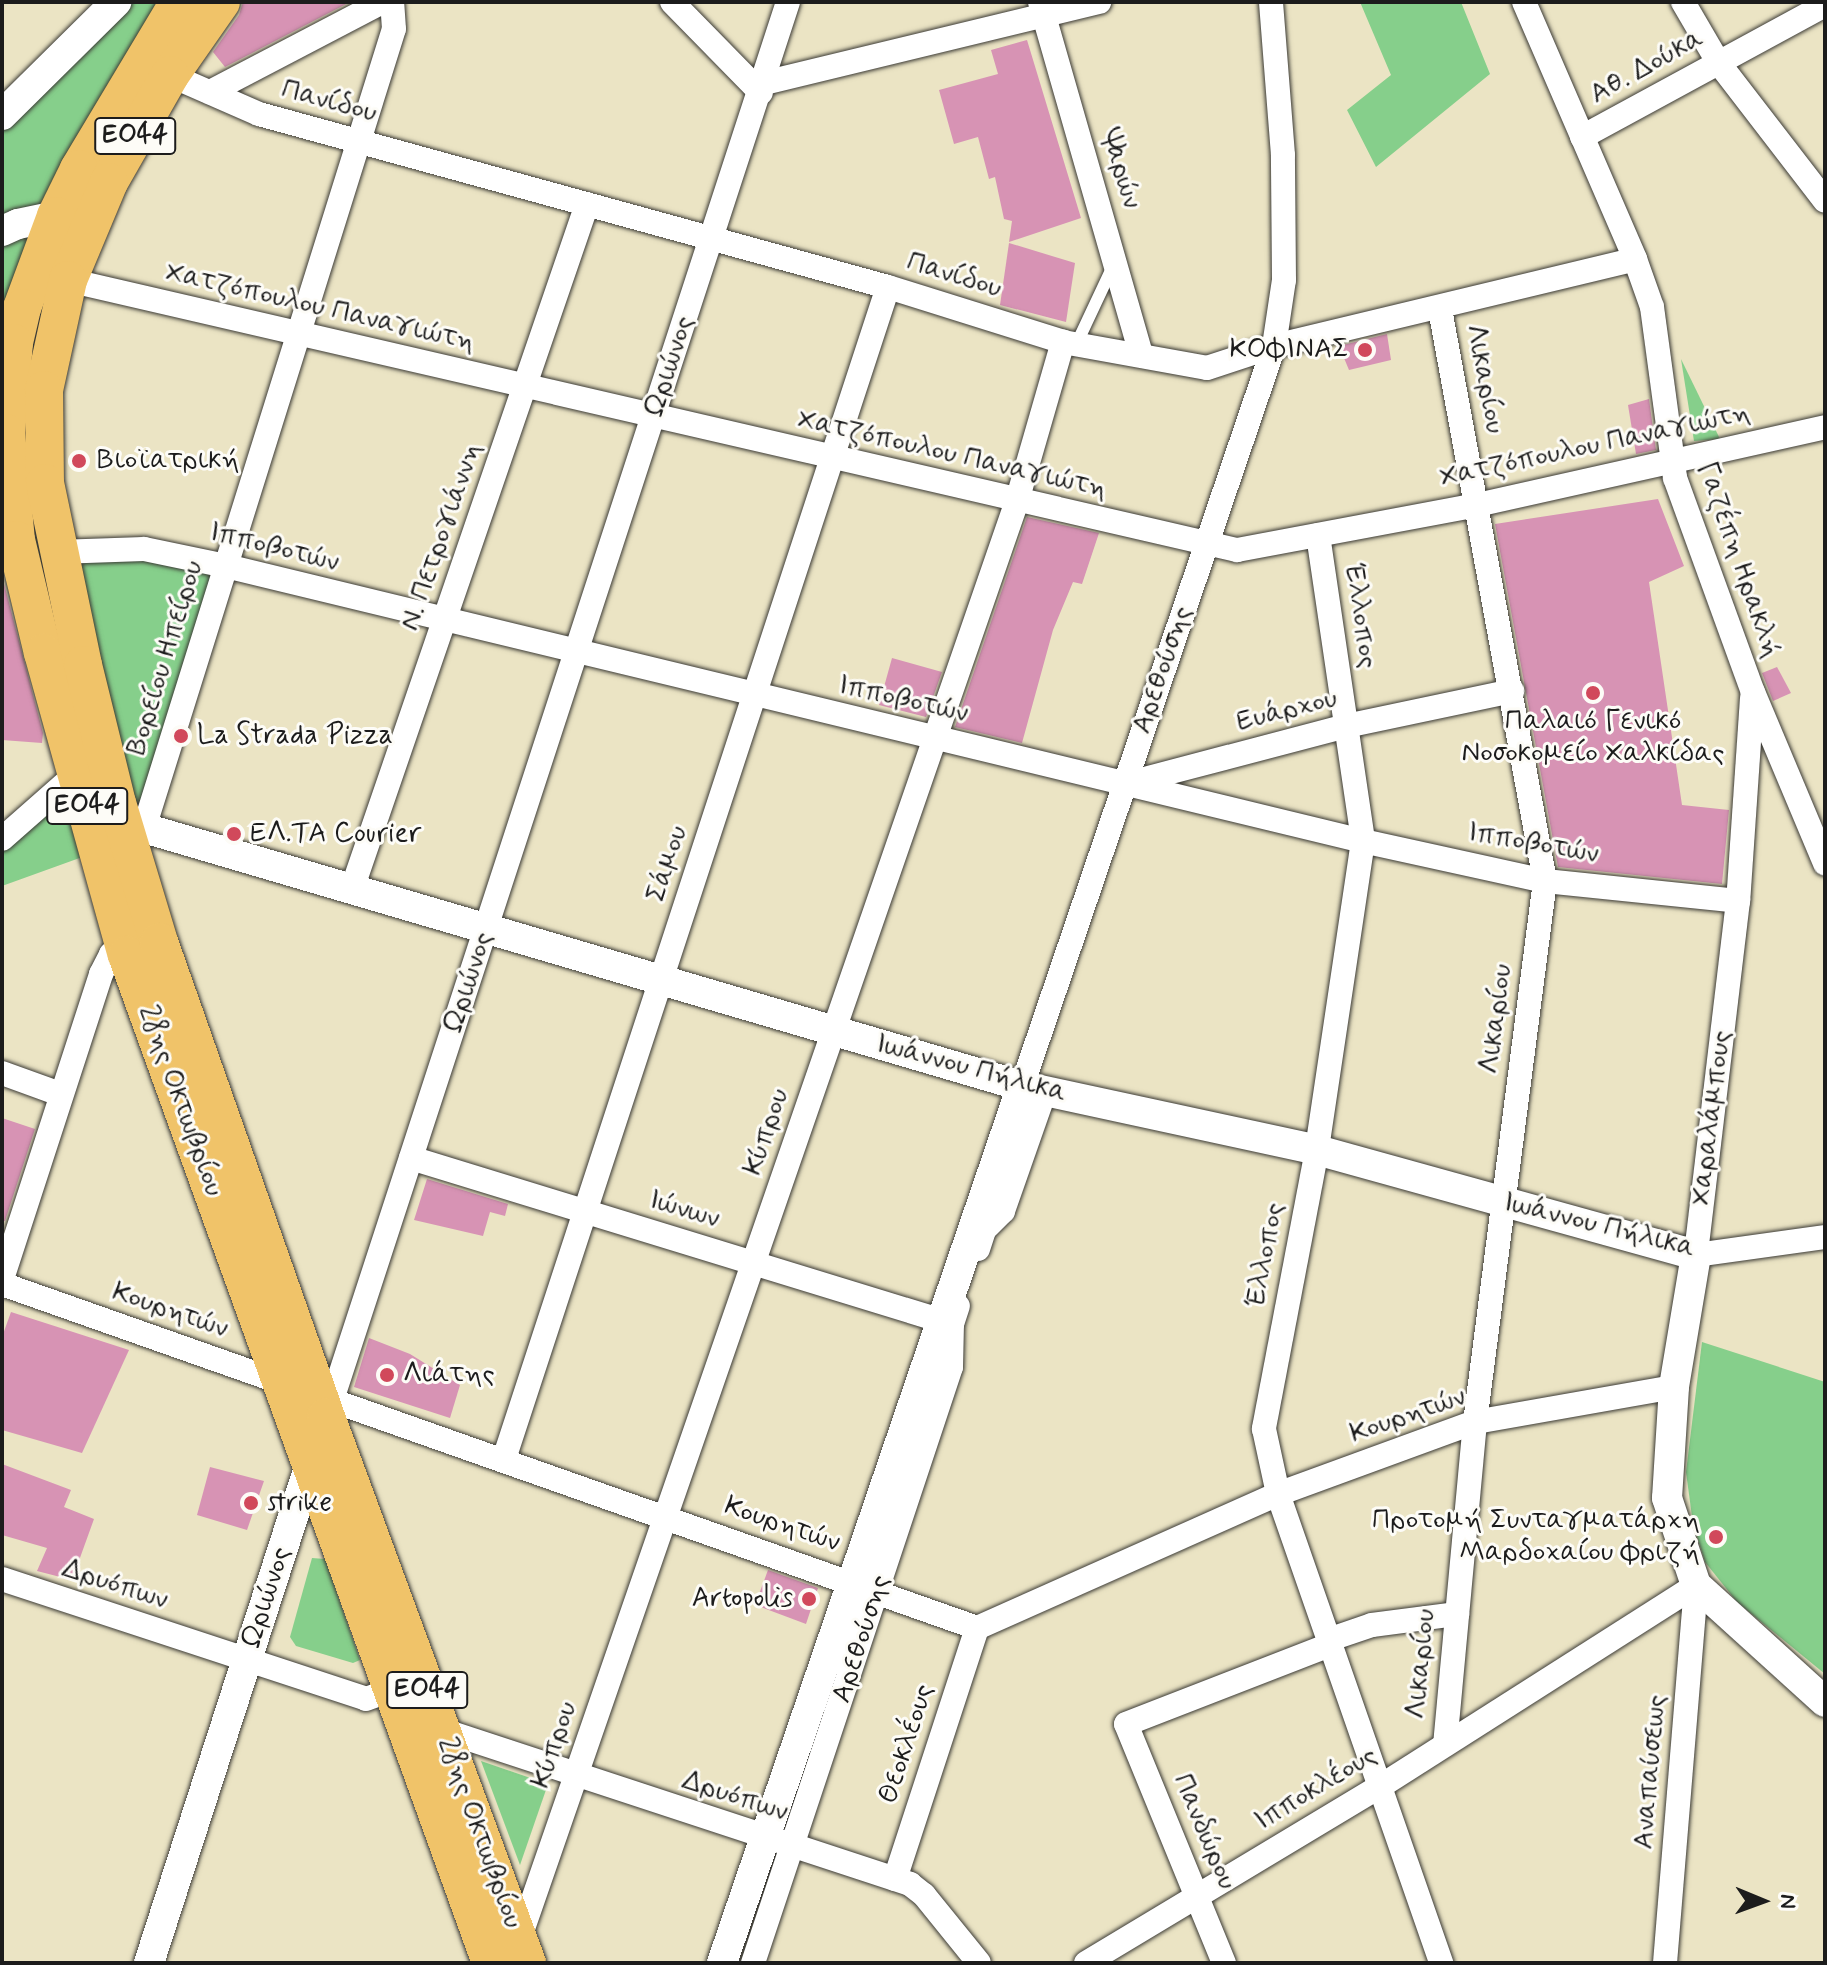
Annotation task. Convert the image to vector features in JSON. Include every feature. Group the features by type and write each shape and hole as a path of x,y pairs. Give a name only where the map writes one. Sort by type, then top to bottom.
{"main road":[{"name":"ΕΟ44","path":"56,216 79,169 179,2"},
{"name":"ΕΟ44","path":"68,280 109,182 170,75 221,2"},
{"name":"28ης Οκτωβρίου","path":"56,216 32,275 14,343 6,433 9,539 78,772 125,947 282,1382 309,1467 391,1690 512,1955"},
{"name":"28ης Οκτωβρίου","path":"68,280 50,351 42,430 45,483 57,552 135,831 159,942 442,1730 512,1955"}],"street":[{"path":"2,115 116,2"},
{"path":"210,92 382,2"},
{"name":"Βορείου Ηπείρου","path":"135,831 301,334 394,29 392,2"},
{"path":"672,2 762,88 1041,9 1099,2"},
{"name":"Ωριώνος","path":"149,1963 309,1467 325,1404 411,1158 788,2"},
{"name":"Αρεθούσης","path":"722,1963 778,1843 864,1586 946,1322 1034,1088 1124,784 1274,346 1284,280 1283,155 1271,2"},
{"name":"Γαζέπη Ηρακλή","path":"1524,2 1635,259 1659,340 1671,460 1753,692 1825,863"},
{"path":"1683,2 1718,62 1825,201"},
{"name":"Αθ. Δούκα","path":"1582,137 1825,5"},
{"name":"Ψαρών","path":"1041,9 1116,259 1141,355"},
{"name":"Πανίδου","path":"170,75 259,114 888,287 1070,343 1207,368 1274,346 1440,309 1635,259"},
{"name":"Ν. Πετρογιάννη","path":"352,889 587,204"},
{"path":"2,231 18,224 56,216"},
{"name":"Χατζόπουλου Παναγιώτη","path":"68,280 1237,550 1477,505 1825,427"},
{"name":"Σάμου","path":"504,1459 888,287"},
{"name":"Λικαρίου","path":"1440,309 1545,881 1475,1422 1445,1743"},
{"name":"Κύπρου","path":"512,1955 835,1031 1070,343"},
{"name":"Έλλοπος","path":"1318,535 1363,841 1317,1150 1264,1429 1278,1494 1441,1963"},
{"name":"Ιπποβοτών","path":"57,552 144,549 226,566 1363,841 1545,881 1738,901"},
{"name":"Ευάρχου","path":"1124,784 1346,726 1512,691"},
{"name":"Χαραλάμπους","path":"1696,1585 1667,1498 1674,1387 1696,1255 1738,901 1753,692"},
{"path":"2,839 78,772"},
{"name":"Ιωάννου Πήλικα","path":"135,831 352,889 1034,1088 1317,1150 1696,1255 1825,1237"},
{"path":"2,1282 60,1094 105,963 111,954 125,947"},
{"path":"2,1073 60,1094"},
{"name":"Ιώνων","path":"411,1158 946,1322"},
{"name":"Κουρητών","path":"2,1282 282,1382 325,1404 504,1459 977,1628 1278,1494 1475,1422 1674,1387"},
{"name":"Δρυόπων","path":"2,1579 366,1699 391,1690"},
{"path":"1696,1585 1825,1702"},
{"name":"Ιπποκλέους","path":"1086,1963 1381,1786 1696,1585"},
{"name":"Αναπαύσεως","path":"1665,1963 1696,1585"},
{"path":"1329,1642 1372,1625 1457,1614"},
{"name":"Θεοκλέους","path":"895,1879 977,1628"},
{"name":"Πανδώρου","path":"1224,1963 1126,1724 1329,1642"},
{"name":"Δρυόπων","path":"442,1730 895,1879 924,1895 979,1963"},
{"name":"Αρεθούσης","path":"753,1963 778,1843"}],"lane":[{"path":"1070,343 1116,259"},
{"path":"25,623 31,647"}],"green space":[{"path":"116,2 157,2 58,315 57,552 226,566 144,828 99,851 2,886 2,851 78,772 26,588 21,307 2,303 2,115"},
{"path":"1360,2 1461,2 1490,74 1376,167 1347,110 1391,75"},
{"path":"1681,359 1720,439 1694,441"},
{"path":"1702,1342 1825,1382 1825,1674 1737,1602 1705,1562 1693,1524 1686,1472"},
{"path":"312,1558 325,1559 360,1660 353,1663 296,1646 290,1637"},
{"path":"481,1761 548,1784 520,1865"}],"building":[{"path":"243,2 350,2 225,67 213,52 239,15"},
{"path":"1027,40 1081,218 1009,242 1012,221 1004,219 995,177 989,179 978,137 954,144 939,90 998,74 991,50"},
{"path":"1009,243 1075,263 1066,322 1000,305"},
{"name":"ΚΟΦΙΝΑΣ","path":"1387,334 1391,360 1349,370 1339,346"},
{"path":"1649,399 1656,450 1636,454 1628,405"},
{"name":"Παλαιό Γενικό Νοσοκομείο Χαλκίδας","path":"1658,499 1684,566 1649,582 1682,805 1729,810 1722,884 1558,867 1495,524"},
{"path":"1027,517 1099,533 1082,584 1073,582 1053,630 1022,743 955,727"},
{"path":"2,576 43,733 42,743 2,740"},
{"path":"892,658 942,672 926,717 879,705"},
{"path":"1777,667 1791,693 1773,701 1762,673"},
{"path":"2,1118 35,1129 5,1221 2,1221"},
{"path":"427,1179 508,1204 505,1216 490,1212 483,1236 414,1220"},
{"path":"11,1312 129,1350 82,1453 2,1430 2,1337"},
{"name":"Λιάτης","path":"369,1338 410,1354 460,1385 450,1418 354,1387"},
{"path":"2,1464 71,1490 64,1507 94,1519 72,1580 37,1571 47,1548 2,1535"},
{"path":"210,1467 264,1481 247,1530 197,1515"},
{"path":"768,1570 818,1588 806,1624 755,1605"}],"place":[{"name":"ΚΟΦΙΝΑΣ","path":"1365,350"},
{"name":"Βιοϊατρική","path":"79,461"},
{"name":"Παλαιό Γενικό Νοσοκομείο Χαλκίδας","path":"1593,693"},
{"name":"La Strada Pizza","path":"181,736"},
{"name":"ΕΛ.ΤΑ Courier","path":"234,834"},
{"name":"Λιάτης","path":"387,1375"},
{"name":"strike","path":"251,1503"},
{"name":"Προτομή Συνταγματάρχη Μαρδοχαίου Φριζή","path":"1716,1537"},
{"name":"Artopolis","path":"809,1599"}]}
